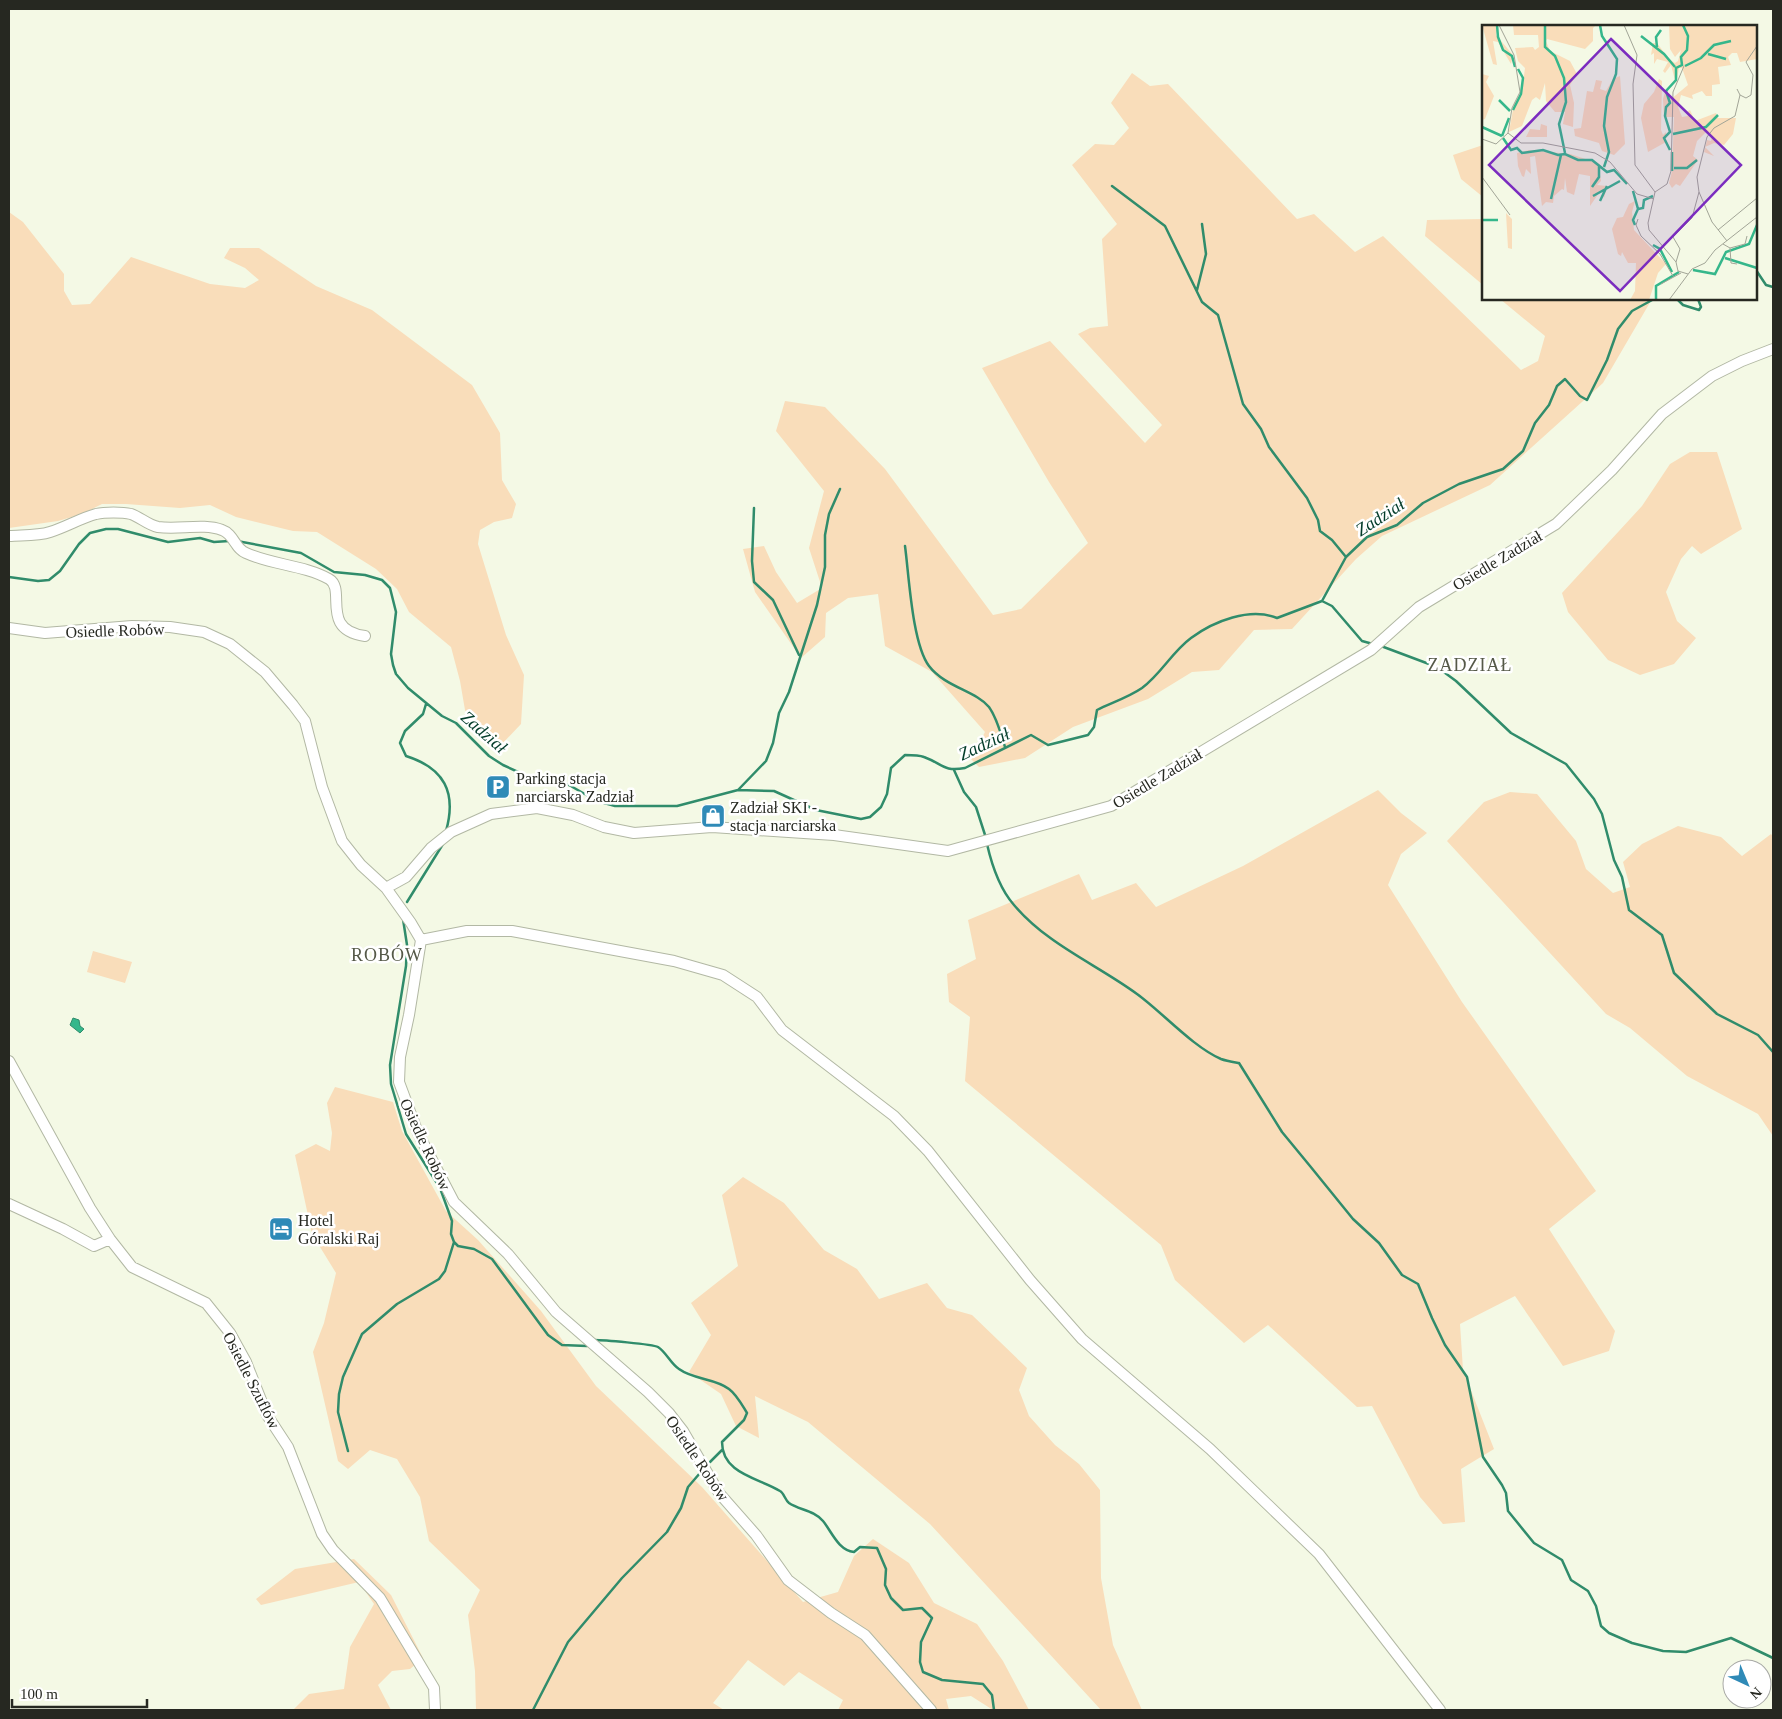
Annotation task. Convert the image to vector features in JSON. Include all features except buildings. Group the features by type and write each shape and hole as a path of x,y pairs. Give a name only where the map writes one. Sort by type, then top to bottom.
{"street":[{"name":"Osiedle Zadział","path":"386,888 414,870 435,844 451,832 491,814 537,808 573,815 604,827 634,833 712,827 834,835 948,851 1111,806 1371,650 1419,607 1556,524 1612,470 1662,414 1712,376 1742,361 1773,350"},
{"path":"9,536 48,533 97,514 129,514 156,527 184,529 215,528 224,530 243,552 316,572 332,580 335,584 336,611 339,620 345,628 355,634 365,636"},
{"name":"Osiedle Robów","path":"9,628 45,633 132,626 170,627 204,632 230,644 265,672 305,721 322,787 342,841 362,865 386,888 421,940 410,1015 400,1057 399,1082 418,1133 454,1202 508,1254 556,1312 648,1392 669,1413 683,1431 719,1493 756,1536 788,1580 831,1613 865,1635 931,1710"},
{"path":"421,940 467,931 512,931 674,961 723,975 757,997 782,1030 894,1116 928,1151 1030,1280 1082,1339 1210,1449 1319,1554 1440,1710"},
{"name":"Osiedle Szuflów","path":"9,1061 78,1188 110,1239 132,1267 206,1303 230,1333 246,1362 268,1415 288,1447 322,1534 333,1550 380,1598 434,1688 435,1710"},
{"path":"9,1204 63,1229 94,1246 110,1239"}],"shaded area":[{"path":"1132,73 1150,86 1168,84 1297,219 1314,214 1355,252 1383,236 1521,370 1538,361 1545,336 1501,300 1651,300 1603,383 1490,485 1382,536 1356,559 1292,629 1254,630 1219,670 1192,672 1148,699 1073,727 1025,758 979,767 971,759 985,732 932,672 885,646 878,594 848,598 826,613 825,637 801,658 755,592 743,549 764,546 776,572 797,603 822,588 809,548 824,491 776,431 785,401 825,407 885,469 993,615 1021,609 1088,543 1049,482 982,368 1050,341 1145,443 1162,425 1078,334 1090,328 1108,326 1102,239 1117,224 1072,165 1095,144 1114,145 1129,128 1111,103"},
{"path":"1482,145 1482,196 1461,179 1453,155"},
{"path":"9,212 23,222 64,274 64,291 72,305 90,304 131,257 210,284 245,288 259,280 245,268 224,258 230,248 259,248 316,286 372,310 472,385 500,433 502,480 516,504 512,518 494,522 480,530 478,544 506,635 524,675 521,724 502,744 484,742 472,726 465,710 451,647 409,612 397,589 376,569 317,532 293,531 236,517 210,505 180,508 102,504 82,514 58,521 9,528"},
{"path":"1482,219 1482,284 1425,236 1427,220"},
{"path":"1690,452 1717,452 1742,529 1701,554 1692,546 1681,559 1666,592 1677,621 1696,638 1674,664 1640,675 1608,660 1568,612 1562,593 1642,506 1670,464"},
{"path":"1378,790 1401,813 1427,833 1401,854 1388,885 1462,1002 1596,1191 1549,1229 1615,1331 1609,1351 1563,1366 1515,1296 1460,1324 1463,1370 1494,1449 1461,1469 1465,1522 1443,1524 1420,1497 1372,1406 1357,1407 1268,1325 1244,1343 1175,1280 1161,1245 965,1081 970,1017 949,1002 947,974 976,959 968,920 1079,874 1092,900 1136,883 1156,907 1243,866"},
{"path":"1510,792 1537,794 1576,841 1586,869 1613,893 1630,887 1623,862 1642,844 1678,826 1721,837 1742,856 1771,834 1773,837 1773,1136 1758,1114 1687,1076 1630,1028 1606,1014 1447,841 1484,802"},
{"path":"93,951 132,962 125,983 87,972"},
{"path":"73,1018 79,1020 80,1026 84,1029 80,1033 70,1025"},
{"path":"335,1087 393,1102 402,1131 446,1211 478,1240 541,1311 596,1386 702,1487 803,1602 838,1592 854,1556 873,1539 909,1563 934,1603 977,1624 1003,1661 1029,1710 993,1710 971,1696 946,1699 949,1710 838,1710 843,1700 799,1672 784,1686 748,1660 713,1703 724,1710 476,1710 475,1671 468,1615 480,1590 429,1541 420,1497 397,1459 370,1450 348,1469 338,1461 313,1352 324,1323 336,1273 312,1234 295,1155 316,1144 330,1151 332,1133 327,1103"},
{"path":"743,1177 784,1203 824,1250 857,1269 879,1299 927,1283 947,1308 972,1315 1027,1368 1019,1390 1029,1416 1055,1445 1079,1464 1100,1490 1101,1578 1113,1645 1142,1710 1101,1710 930,1524 808,1422 755,1396 759,1438 736,1426 721,1394 689,1372 711,1335 691,1303 738,1266 722,1195"},
{"path":"354,1559 391,1595 423,1658 410,1669 392,1671 378,1685 391,1710 293,1710 309,1694 344,1689 350,1647 374,1604 359,1582 261,1605 256,1599 295,1569"}],"waterway":[{"path":"1112,186 1165,226 1202,302 1218,315 1243,404 1261,429 1269,447 1307,498 1318,520 1320,531 1332,540 1346,557"},
{"path":"1197,290 1206,254 1202,224"},
{"name":"Zadział","path":"1757,272 1766,285 1773,287"},
{"name":"Zadział","path":"237,541 301,553 334,572 365,575 382,580 390,588 396,612 391,654 396,674 408,688 442,716 456,723 489,756 527,776 569,785 597,801 615,806 677,806 738,790 774,791 816,810 861,819 870,817 881,807 887,794 891,768 905,755 922,756 943,767 958,769 965,768 1031,735 1048,745 1088,735 1094,727 1097,710 1142,688 1184,644 1210,626 1244,615 1255,614 1277,618 1322,601 1346,557 1367,537 1397,525 1423,503 1459,484 1503,469 1523,451 1535,423 1549,405 1557,386 1565,379 1580,396 1587,400 1607,360 1618,329 1632,311 1652,300"},
{"name":"Zadział","path":"1678,300 1683,305 1699,310 1701,307 1698,300"},
{"path":"739,789 766,761 773,743 779,713 789,692 817,605 825,567 825,535 829,514 840,489"},
{"path":"754,508 752,561 754,582 773,600 799,655"},
{"name":"Zadział","path":"9,577 38,581 49,580 60,571 79,544 90,533 106,529 118,529 168,542 200,538 214,542 229,541"},
{"path":"905,546 915,626 923,655 929,666 943,679 976,697 989,707 997,721 1005,747"},
{"path":"1322,601 1332,606 1362,641 1373,644"},
{"path":"1381,646 1437,667 1456,681 1511,733 1566,764 1594,799 1602,814 1614,860 1622,877 1629,910 1662,935 1674,973 1717,1014 1758,1035 1773,1052"},
{"path":"426,704 423,714 405,731 400,743 406,756 430,767 444,783 450,805 446,831"},
{"path":"954,770 964,792 976,807 986,838"},
{"path":"407,902 443,844"},
{"path":"987,844 1000,884 1014,905 1027,919 1057,943 1147,1001 1210,1054 1227,1061 1239,1063 1282,1132 1353,1219 1379,1243 1402,1275 1418,1284 1445,1345 1467,1377 1483,1457 1506,1493 1508,1511 1534,1543 1562,1560 1571,1580 1588,1591 1596,1606 1601,1626 1609,1633 1632,1643 1663,1651 1686,1652 1731,1638 1773,1658"},
{"path":"403,919 407,945 406,966 390,1065 391,1084 406,1134 440,1188 452,1221 451,1234 454,1242 458,1246 474,1249 492,1259 548,1335 562,1345 587,1346"},
{"path":"348,1451 338,1412 339,1394 343,1377 362,1334 397,1304 439,1279 445,1271 454,1242"},
{"path":"594,1340 637,1343 658,1347 676,1367 685,1373 723,1385 732,1391 747,1413 744,1420 722,1442 728,1461 743,1474 783,1493 789,1503 819,1517 836,1540 848,1551 854,1552 860,1547 877,1548 886,1569 885,1585 891,1598 903,1610 922,1608 932,1618 921,1642 920,1662 923,1672 942,1680 983,1684 992,1695 994,1710"},
{"path":"710,1462 722,1450"},
{"path":"533,1710 568,1642 622,1578 667,1532 681,1508 688,1487 700,1473"}],"place":[{"name":"Parking stacja narciarska Zadział","path":"498,787"},
{"name":"Zadział SKI - stacja narciarska","path":"713,816"},
{"name":"Hotel Góralski Raj","path":"281,1229"}],"district":[{"name":"ZADZIAŁ","path":"1470,665"},
{"name":"ROBÓW","path":"387,955"}]}
